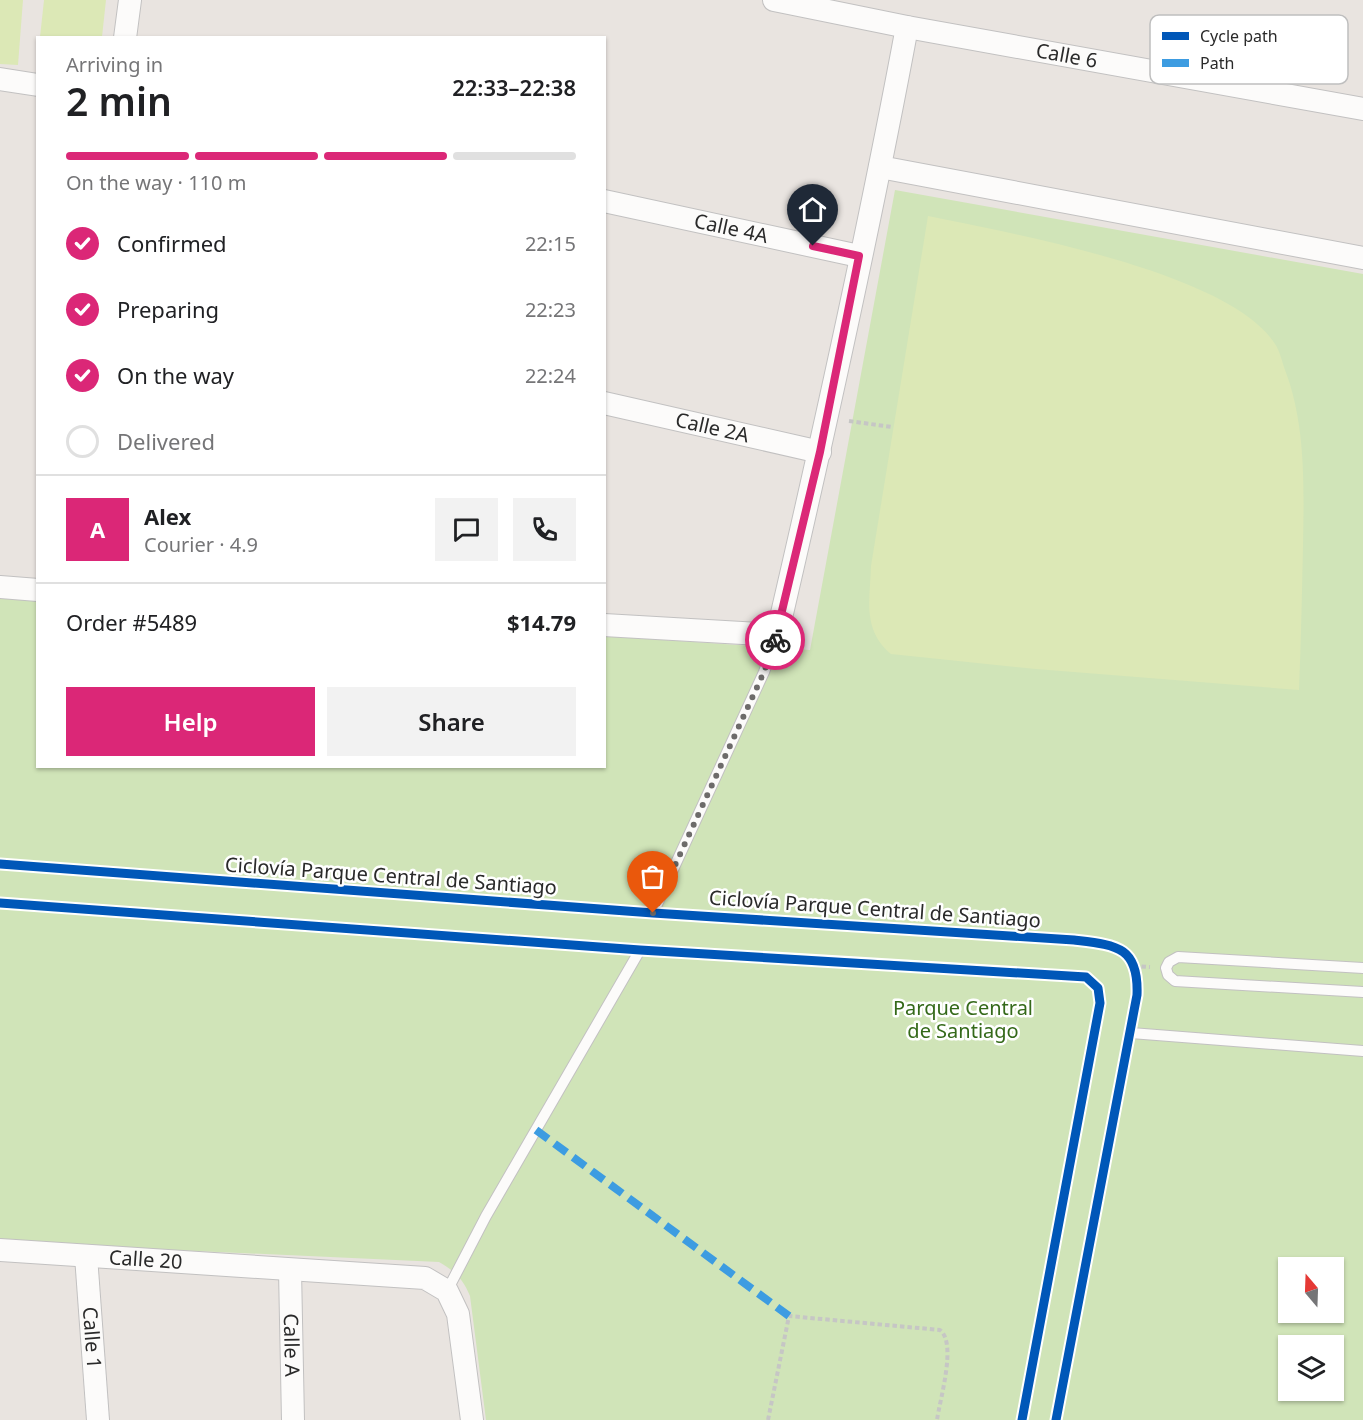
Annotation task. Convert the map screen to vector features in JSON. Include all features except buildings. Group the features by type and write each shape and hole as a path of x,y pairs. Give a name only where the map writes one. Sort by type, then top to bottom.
{"street":[{"path":"125,36 130,0"},
{"name":"Calle 6","path":"774,0 907,27 1150,71"},
{"path":"606,625 777,635 820,452 907,27"},
{"path":"0,80 36,85"},
{"name":"Calle 6","path":"1224,84 1363,109"},
{"path":"880,167 1363,258"},
{"name":"Calle 4A","path":"606,201 859,256"},
{"name":"Calle 2A","path":"606,403 820,452"},
{"path":"0,587 36,590"},
{"name":"Calle 20","path":"0,1250 425,1278 447,1291"},
{"name":"Calle 1","path":"86,1256 98,1420"},
{"name":"Calle A","path":"291,1270 292,1420"},
{"path":"447,1291 458,1314 472,1420"}],"lane":[{"path":"653,913 764,672 777,635"},
{"path":"447,1291 486,1216 640,950"},
{"path":"1363,968 1178,957 1169,962 1166,968 1168,975 1175,981 1363,992"},
{"path":"1131,1033 1363,1051"}],"path":[{"path":"827,418 892,427"},
{"path":"1129,955 1136,973"},
{"path":"768,1420 789,1316 940,1330 945,1334 949,1350 937,1420"}],"green space":[{"path":"0,0 23,0 18,65 0,64"},
{"path":"44,0 106,0 102,36 40,36"},
{"name":"Parque Central de Santiago","path":"895,190 1363,274 1363,1420 486,1420 470,1296 458,1276 439,1262 0,1242 0,594 36,597 36,768 606,768 606,636 810,650"},
{"path":"928,216 1062,245 1167,276 1213,296 1251,319 1275,344 1292,391 1302,456 1303,523 1299,690 1036,669 891,654 882,644 876,635 870,614 871,566"}],"marked path":[{"path":"536,1130 789,1316"}],"cycle path":[{"name":"Ciclovía Parque Central de Santiago","path":"0,864 653,913 1074,940 1102,944 1122,951 1134,966 1137,995 1056,1420"},
{"path":"0,903 640,950 1086,977 1098,988 1100,1003 1022,1420"}],"way so far":[{"path":"653,913 764,672 775,640"}],"route":[{"path":"775,640 820,452 859,256 813,246"}]}
